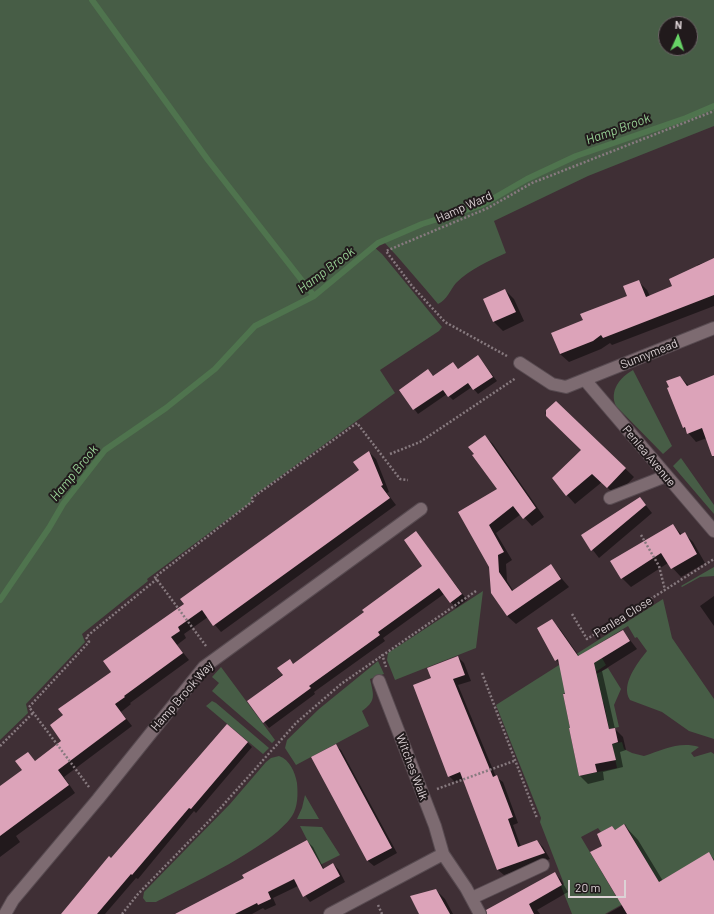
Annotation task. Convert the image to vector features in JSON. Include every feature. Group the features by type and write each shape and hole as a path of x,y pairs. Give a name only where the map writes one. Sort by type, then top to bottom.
{"street":[{"name":"Sunnymead","path":"520,363 552,384 566,387 714,328"},
{"name":"Penlea Avenue","path":"585,380 714,531"},
{"path":"610,498 666,476"},
{"name":"Hamp Brook Way","path":"5,914 13,900 98,799 196,677 215,658 421,509"},
{"name":"Witches Walk","path":"379,681 423,794 443,854 472,898 480,914"},
{"path":"330,914 443,854"},
{"path":"472,898 543,865"}],"path":[{"name":"Hamp Ward","path":"520,363 445,322 412,286 386,251 488,208 532,183 714,111"},
{"path":"390,454 420,442 510,382"},
{"path":"215,658 155,577 253,501 252,498 357,423 400,479 408,480"},
{"name":"Penlea Close","path":"641,535 660,566 665,591"},
{"name":"Penlea Close","path":"572,614 587,639 714,559"},
{"path":"98,799 29,707 89,642 86,637 157,580"},
{"path":"122,914 138,894 199,832 296,723 341,684 476,591"},
{"path":"482,673 514,761 537,818"},
{"path":"0,746 33,713"},
{"path":"423,794 514,761"}],"green space":[{"path":"0,0 714,0 714,126 588,176 494,221 506,253 480,266 461,278 446,297 438,304 383,241 374,247 382,254 442,327 439,331 380,370 395,393 252,497 251,502 147,579 148,581 82,634 85,642 26,704 28,713 0,740"},
{"path":"633,370 672,446 663,454 616,406 614,395 617,385 624,376"},
{"path":"681,458 714,505 714,514 673,466"},
{"path":"714,567 714,576 700,577 682,587 681,586"},
{"path":"483,591 476,648 395,680 387,660 388,653"},
{"path":"663,599 672,638 714,699 714,739 689,731 662,712 630,700 627,694 627,688 631,674 647,651 637,637 635,638 628,626 595,646 606,665 563,694 569,728 579,776 617,768 612,744 622,742 624,749 644,756 671,747 685,745 699,747 691,753 694,757 711,752 714,754 714,861 709,853 646,890 655,876 625,824 615,830 612,826 601,832 598,828 581,837 617,898 628,901 605,914 572,914 561,886 564,884 540,822 541,818 496,705"},
{"path":"378,661 384,674 370,679 373,698 370,704 362,711 369,726 296,765 285,748 287,740 319,709"},
{"path":"221,667 275,740 272,743 212,691 219,683 212,677"},
{"path":"608,668 621,689 614,705 619,727 609,729 604,703 594,675"},
{"path":"212,701 269,748 263,754 206,706"},
{"path":"279,756 289,763 297,783 297,800 294,812 282,828 249,852 209,875 156,902 146,902 143,898 144,892 230,804 266,762 271,758"},
{"path":"305,795 319,819 297,819 302,808"},
{"path":"300,826 322,827 340,855 320,865"}],"building":[{"path":"714,258 714,295 603,338 601,335 593,341 560,354 551,333 583,320 580,314 627,296 623,286 639,280 646,297 672,286 669,279"},
{"path":"505,289 516,312 493,322 483,299"},
{"path":"478,355 493,377 473,390 468,383 448,397 443,390 413,410 399,390 428,369 433,376 453,362 458,369"},
{"path":"714,375 714,456 712,456 702,428 687,434 685,427 683,428 667,388 669,387 666,381 680,376 687,386"},
{"path":"556,401 626,468 607,488 592,474 566,496 552,478 581,450 546,416 546,410"},
{"path":"485,435 536,508 523,519 513,506 489,525 504,552 498,555 499,572 512,591 551,564 561,579 507,616 491,593 489,567 458,512 497,489 472,455 474,454 468,447"},
{"path":"369,451 383,485 381,486 390,498 213,626 202,610 178,627 180,631 171,637 183,653 115,704 126,719 58,770 69,785 0,836 0,786 22,770 15,761 28,752 35,761 61,741 50,725 63,715 58,709 111,672 103,661 184,604 180,599 359,470 353,462"},
{"path":"640,497 646,505 591,551 581,535"},
{"path":"673,524 680,535 685,532 697,554 671,569 661,553 621,579 610,561"},
{"path":"416,531 462,594 450,603 439,588 378,632 380,635 309,686 311,688 263,723 247,701 283,675 277,668 290,659 293,664 364,612 362,610 422,566 404,540"},
{"path":"552,619 578,656 623,630 630,641 594,663 609,729 615,728 618,742 612,744 616,760 595,764 597,772 579,776 569,728 563,694 565,694 558,659 555,661 537,628"},
{"path":"458,656 465,675 453,679 493,777 497,775 513,817 508,819 518,847 537,840 545,853 497,870 460,772 448,777 413,685 431,678 427,668"},
{"path":"227,724 248,742 191,809 189,808 97,914 61,914 109,856 111,858"},
{"path":"336,744 392,848 367,861 311,757"},
{"path":"624,824 659,882 709,852 714,861 714,914 627,914 590,852 602,846 597,834 612,826 615,830"},
{"path":"307,840 323,869 333,863 340,876 303,897 294,879 268,892 271,899 258,905 257,903 235,914 175,914 244,878 242,875"},
{"path":"555,872 562,885 529,904 534,914 487,914 486,910"},
{"path":"436,889 450,914 419,914 410,896"}],"waterway":[{"path":"92,0 208,160 314,296"},
{"name":"Hamp Brook","path":"0,600 49,528 63,504 105,450 166,408 215,369 255,326 314,296 378,243 422,224 482,205 527,179 576,156 686,118 714,106"}]}
